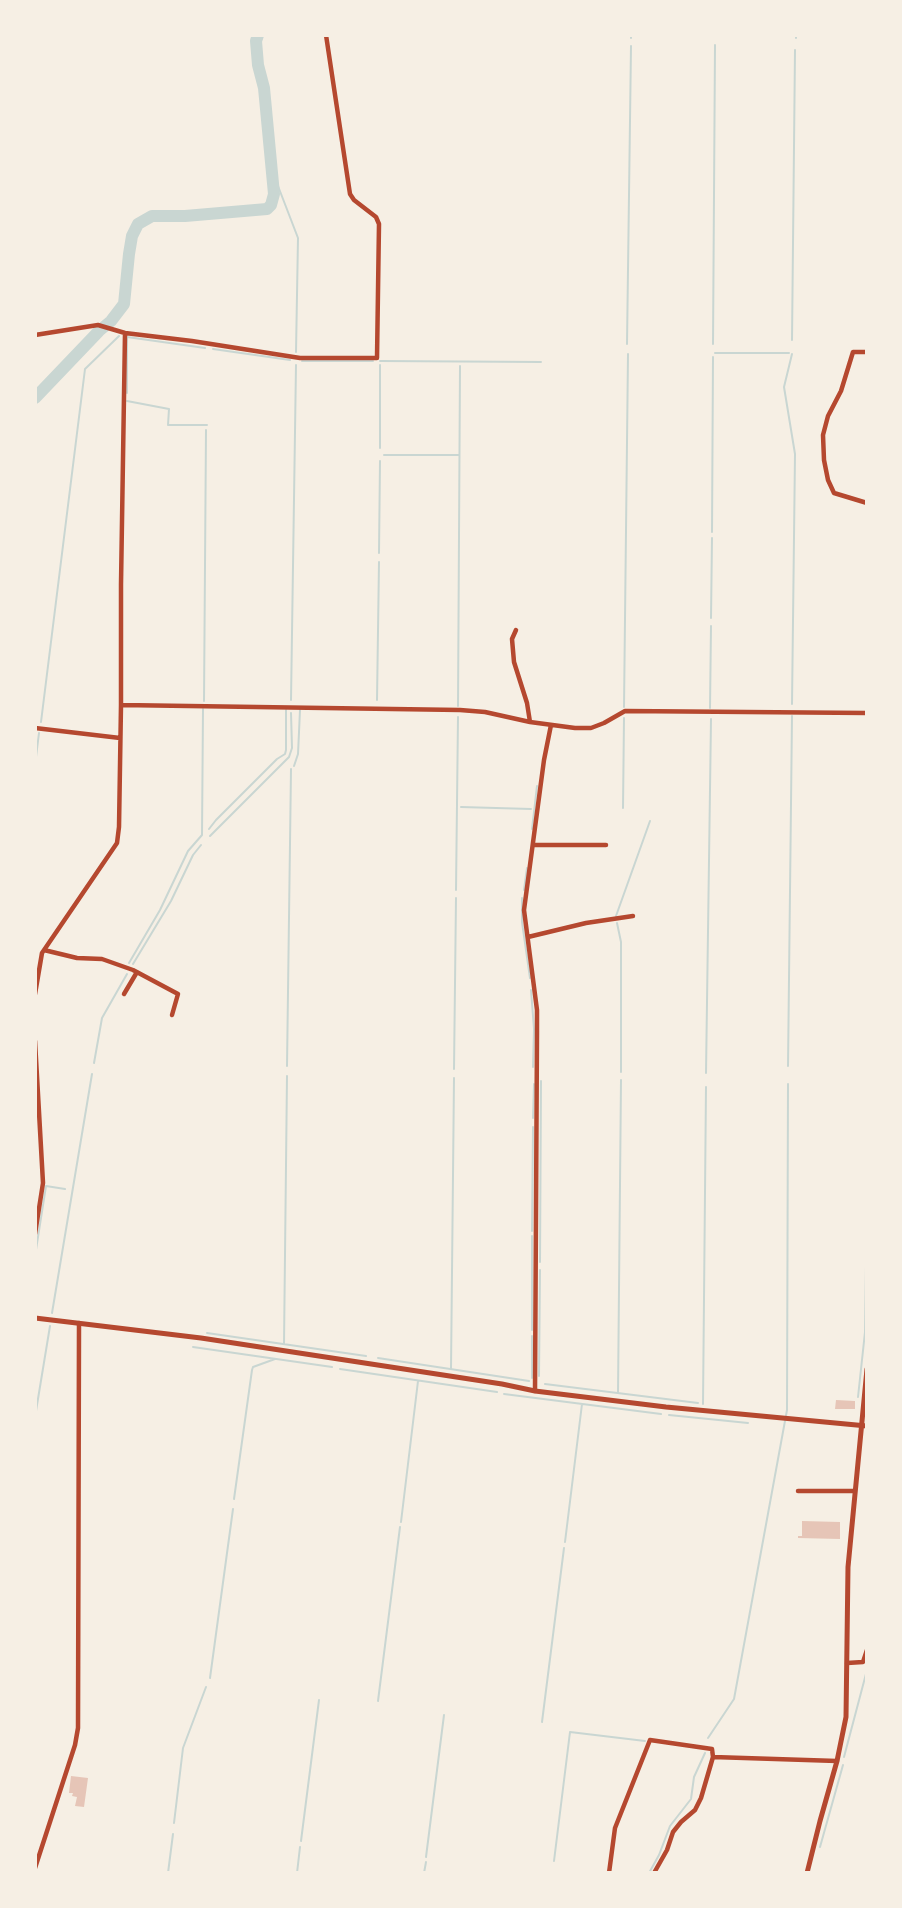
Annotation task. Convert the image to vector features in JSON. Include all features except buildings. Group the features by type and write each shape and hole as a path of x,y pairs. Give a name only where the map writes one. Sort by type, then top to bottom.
{"main road":[{"path":"35,1318 189,1336 535,1391 865,1426"},
{"path":"807,1873 846,1717 847,1578 854,1492 865,1426 867,1369"}],"street":[{"path":"35,335 98,326 125,333 300,358 377,358 379,224 376,217 350,194 326,35"},
{"path":"35,994 44,950 117,843 125,333"},
{"path":"867,352 853,352 823,435 824,460 834,493 867,503"},
{"path":"516,630 512,639 514,662 530,722"},
{"path":"121,705 460,710 485,712 563,728 590,728 625,711 867,713"},
{"path":"535,1391 537,1031 524,910 551,725"},
{"path":"35,729 120,738"},
{"path":"533,845 606,845"},
{"path":"528,937 566,927 634,916"},
{"path":"44,950 77,958 102,959 137,972 178,994 172,1015"},
{"path":"124,994 137,972"},
{"path":"35,1041 38,1133 43,1183 35,1234"},
{"path":"35,1868 75,1745 78,1728 79,1323"},
{"path":"798,1491 854,1492"},
{"path":"847,1663 861,1663 867,1650"},
{"path":"609,1873 615,1828 650,1740 712,1749 713,1757 701,1798 695,1810 673,1832 667,1850 654,1873"},
{"path":"713,1757 837,1760"}],"waterway":[{"path":"35,398 111,321 124,304 132,236 138,224 152,216 267,209 271,205 274,194 264,88 258,65 258,35"},
{"path":"713,344 715,45"},
{"path":"627,344 631,46"},
{"path":"792,340 795,50"},
{"path":"273,181 278,186 298,238 296,352"},
{"path":"41,722 85,369 119,336"},
{"path":"127,393 127,337 205,348"},
{"path":"213,349 290,360"},
{"path":"715,353 789,353"},
{"path":"624,707 628,354"},
{"path":"792,354 784,387 795,454 792,704"},
{"path":"712,532 713,357"},
{"path":"302,361 373,361"},
{"path":"380,361 541,362"},
{"path":"291,700 296,365"},
{"path":"380,365 380,448"},
{"path":"458,706 460,366"},
{"path":"127,401 169,409 168,425 207,425"},
{"path":"204,701 206,430"},
{"path":"384,455 459,455"},
{"path":"379,553 380,461"},
{"path":"711,618 712,538"},
{"path":"377,700 379,562"},
{"path":"710,708 711,626"},
{"path":"129,963 160,910 188,851 202,835 203,709"},
{"path":"209,829 285,754 286,710"},
{"path":"294,766 298,754 300,710"},
{"path":"210,836 289,757 292,748 291,713"},
{"path":"788,1066 792,716"},
{"path":"456,890 458,717"},
{"path":"623,808 624,718"},
{"path":"706,1073 711,719"},
{"path":"35,765 39,733"},
{"path":"287,1066 291,769"},
{"path":"532,829 537,786"},
{"path":"461,807 531,809"},
{"path":"616,916 650,821"},
{"path":"133,964 201,845"},
{"path":"524,890 527,868"},
{"path":"454,1069 456,898"},
{"path":"522,898 522,922 530,978"},
{"path":"617,923 621,942 621,1072"},
{"path":"94,1063 102,1018 127,974"},
{"path":"531,990 533,1067"},
{"path":"52,1313 92,1074"},
{"path":"284,1344 287,1076"},
{"path":"451,1369 454,1078"},
{"path":"618,1393 621,1080"},
{"path":"540,1262 541,1081"},
{"path":"533,1118 534,1084"},
{"path":"708,1738 734,1699 787,1410 788,1084"},
{"path":"703,1404 706,1087"},
{"path":"532,1231 533,1127"},
{"path":"866,1259 867,1167"},
{"path":"35,1256 46,1186 65,1189"},
{"path":"532,1236 532,1330"},
{"path":"858,1397 865,1332 866,1266"},
{"path":"539,1376 540,1270"},
{"path":"35,1417 50,1326"},
{"path":"207,1333 366,1356"},
{"path":"532,1336 532,1378"},
{"path":"193,1347 332,1367"},
{"path":"378,1358 529,1381"},
{"path":"234,1499 252,1370 253,1367 275,1359"},
{"path":"340,1369 497,1392"},
{"path":"401,1522 418,1381"},
{"path":"545,1384 698,1403"},
{"path":"504,1394 661,1414"},
{"path":"565,1542 582,1404"},
{"path":"669,1415 748,1423"},
{"path":"210,1678 233,1509"},
{"path":"378,1701 400,1527"},
{"path":"542,1722 564,1548"},
{"path":"844,1757 867,1670"},
{"path":"174,1823 183,1748 206,1687"},
{"path":"301,1841 319,1700"},
{"path":"426,1857 444,1715"},
{"path":"554,1861 570,1732 645,1741"},
{"path":"649,1873 670,1826 691,1799 694,1777 705,1753"},
{"path":"820,1847 843,1765"},
{"path":"168,1873 173,1834"},
{"path":"297,1873 300,1847"},
{"path":"424,1873 426,1862"}]}
